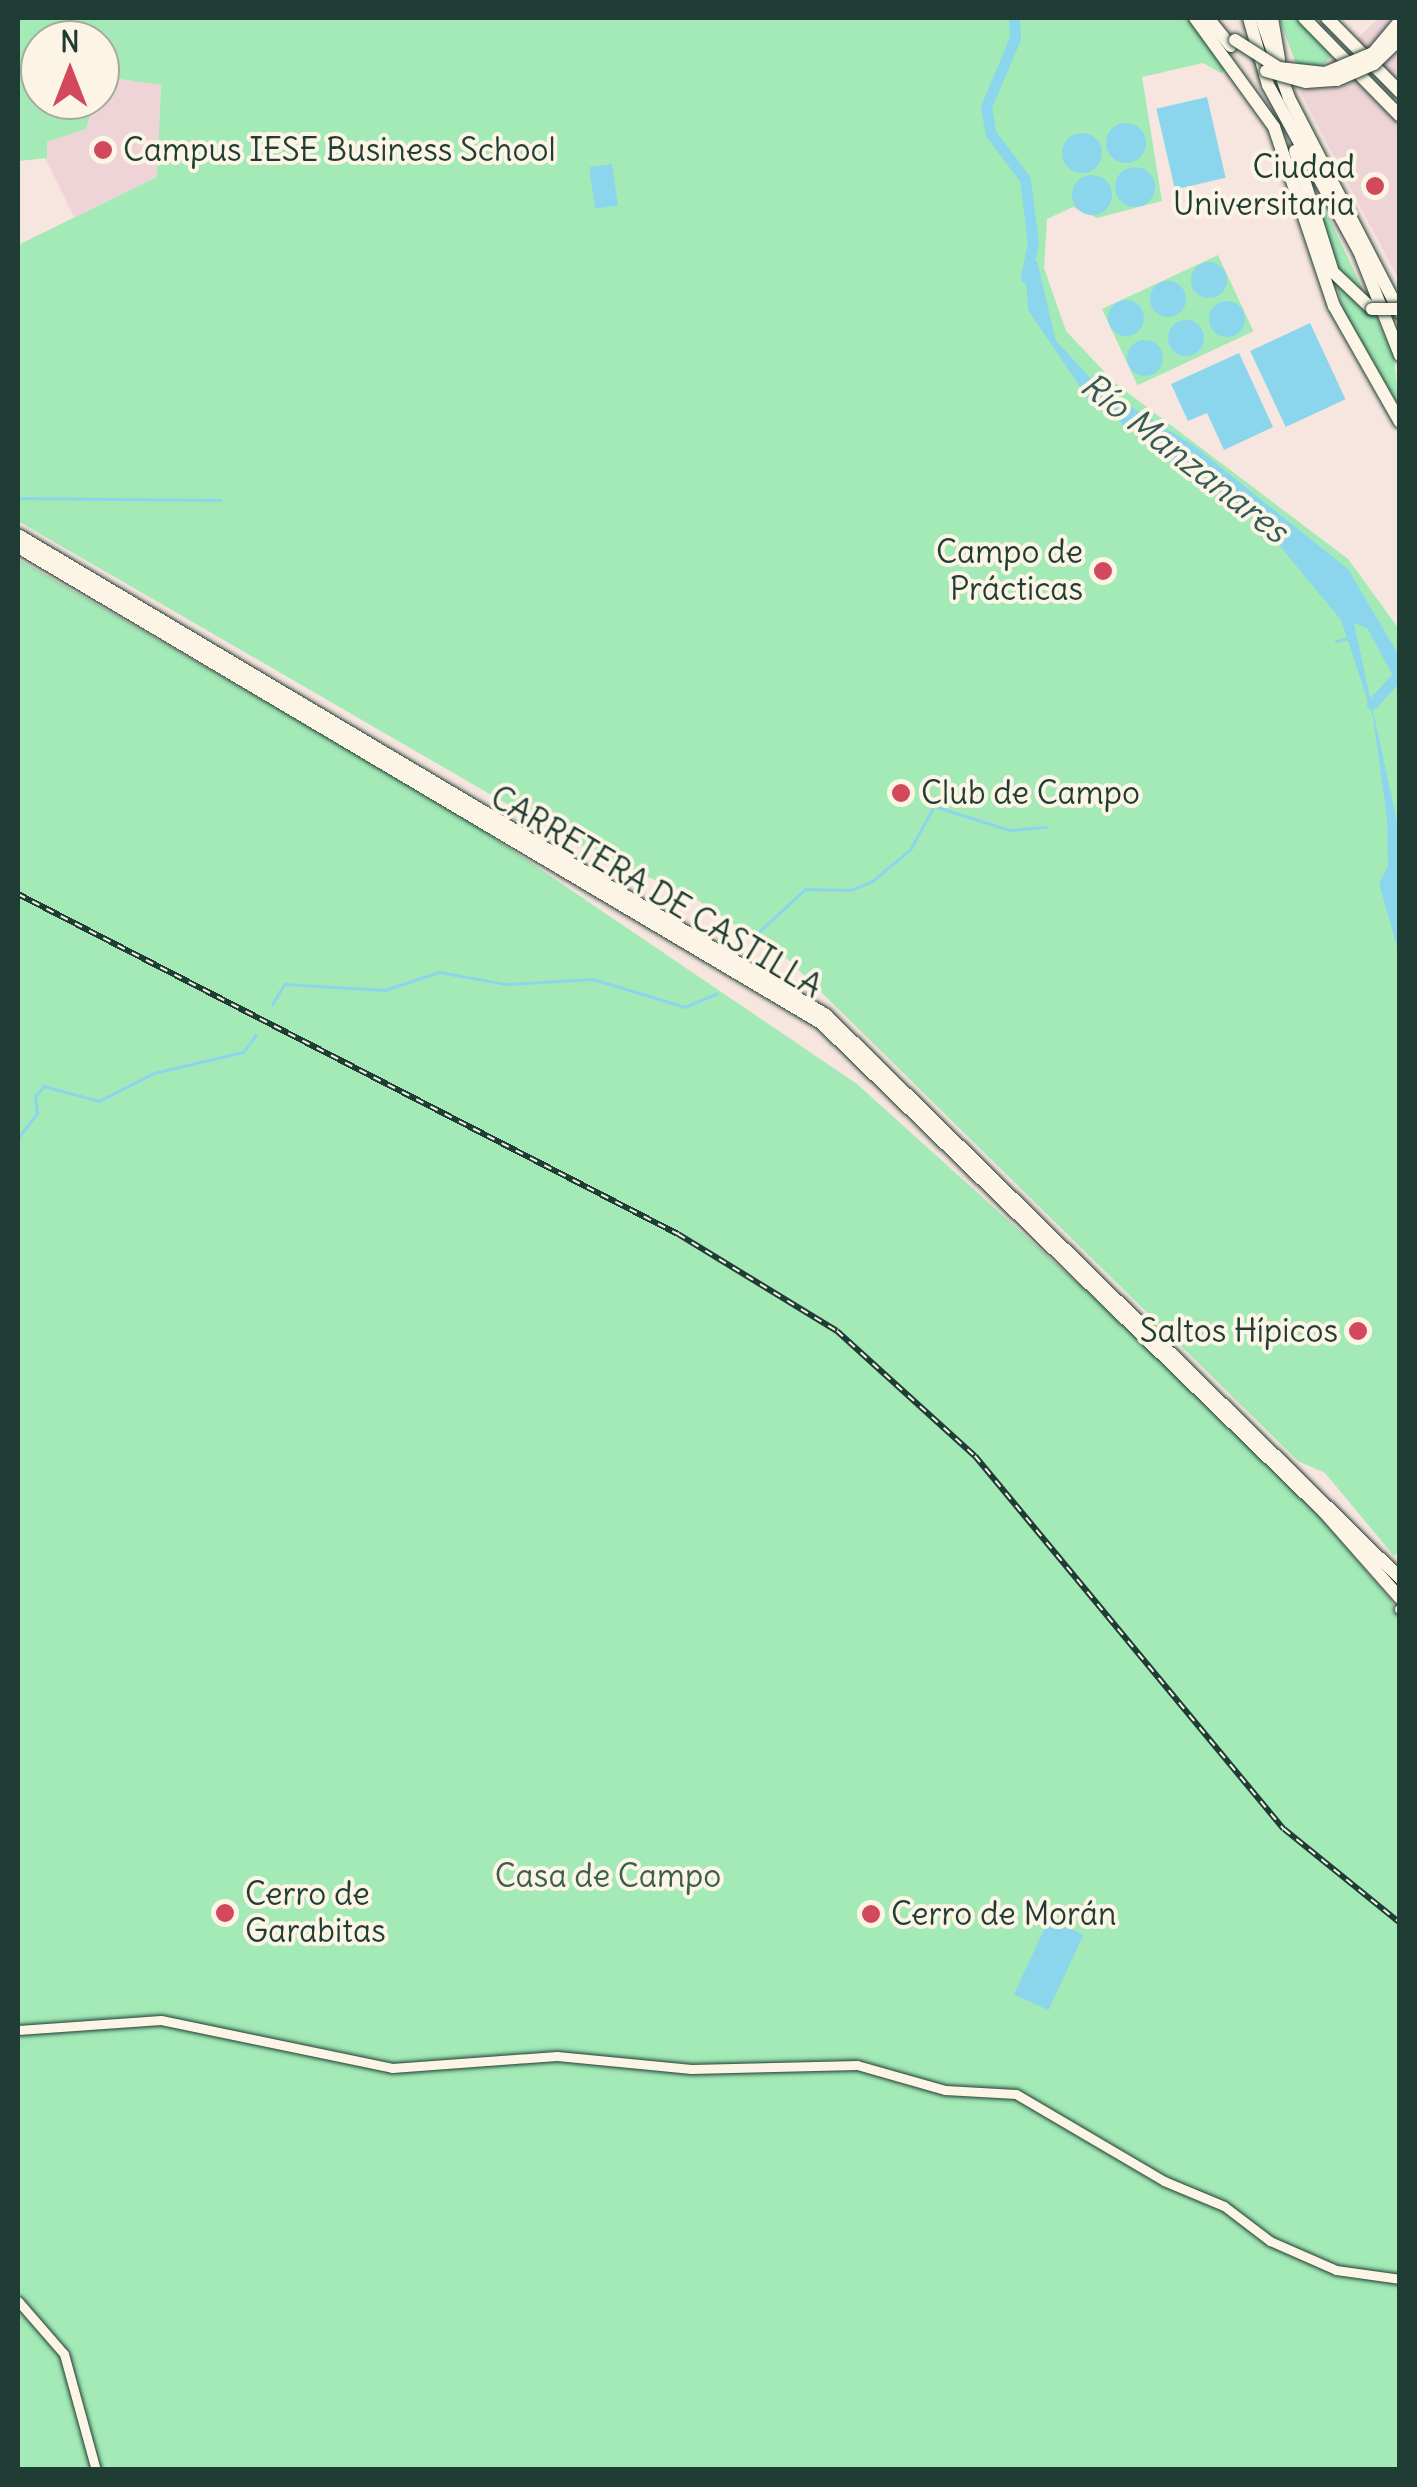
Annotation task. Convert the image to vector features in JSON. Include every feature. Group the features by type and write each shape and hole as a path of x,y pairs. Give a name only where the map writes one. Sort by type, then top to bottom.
{"highway":[{"path":"1196,18 1274,126 1334,306 1400,422"},
{"path":"1212,18 1266,72 1316,82 1360,72 1400,40"},
{"path":"1248,18 1333,272 1372,308 1400,311"},
{"path":"1267,18 1280,59 1400,311"},
{"path":"1267,18 1289,98 1384,276"},
{"path":"1304,18 1400,116"},
{"path":"1327,18 1400,92"},
{"path":"1233,43 1280,68 1325,73 1373,53 1400,21"},
{"path":"1280,112 1358,251 1400,356"},
{"name":"CARRETERA DE CASTILLA","path":"18,534 768,981 866,1050 1400,1578"},
{"name":"CARRETERA DE CASTILLA","path":"18,547 716,950"},
{"name":"CARRETERA DE CASTILLA","path":"768,981 857,1055 1325,1513 1400,1598"}],"street":[{"path":"18,2030 160,2020 392,2068 558,2056 691,2069 856,2065 945,2090 1016,2094 1164,2181 1224,2206 1270,2241 1336,2270 1400,2279"},
{"path":"18,2301 64,2354 96,2470"}],"shaded area":[{"name":"Ciudad Universitaria","path":"1379,18 1399,18 1399,280 1300,92"},
{"name":"Campus IESE Business School","path":"120,79 161,85 157,177 74,217 45,158 47,142 86,129 88,120 120,120"}],"green space":[{"name":"Club de Campo","path":"18,18 1193,18 1229,68 1221,73 1203,63 1142,77 1162,201 1097,218 1073,207 1047,219 1044,268 1066,331 1115,383 1348,559 1399,629 1399,1552 1394,1556 1325,1473 1298,1461 765,937 756,939 699,901 564,837 18,521 18,245 157,177 161,85 120,79 120,20 20,20 20,120 89,120 86,129 47,142 47,158 18,161"},
{"path":"1279,18 1296,18 1332,56 1316,71 1298,69"},
{"path":"1317,192 1394,356 1399,409 1345,321"},
{"path":"1218,255 1253,331 1137,385 1102,309"},
{"name":"Casa de Campo","path":"18,559 447,806 857,1084 1134,1334 1319,1516 1391,1600 1400,1620 1399,2469 18,2469"}],"water":[{"path":"1207,97 1226,178 1175,190 1156,109"},
{"path":"1126,123 1140,129 1146,143 1140,157 1126,163 1112,157 1106,143 1112,129"},
{"path":"1082,133 1096,139 1102,153 1096,167 1082,173 1068,167 1062,153 1068,139"},
{"path":"612,164 618,206 595,209 589,167"},
{"path":"1135,167 1149,173 1155,187 1149,201 1135,207 1121,201 1115,187 1121,173"},
{"path":"1092,175 1106,181 1112,195 1106,209 1092,215 1078,209 1072,195 1078,181"},
{"path":"1037,261 1056,341 1098,386 1193,445 1348,569 1399,656 1399,687 1367,628 1354,623 1399,831 1399,954 1379,883 1388,866 1387,818 1373,717 1341,620 1260,522 1089,400 1028,310 1025,264"},
{"path":"1209,262 1221,268 1227,280 1221,292 1209,298 1197,292 1191,280 1197,268"},
{"path":"1168,281 1180,287 1186,299 1180,311 1168,317 1156,311 1150,299 1156,287"},
{"path":"1126,300 1138,306 1144,318 1138,330 1126,336 1114,330 1108,318 1114,306"},
{"path":"1227,301 1239,307 1245,319 1239,331 1227,337 1215,331 1209,319 1215,307"},
{"path":"1186,320 1198,326 1204,338 1198,350 1186,356 1174,350 1168,338 1174,326"},
{"path":"1310,323 1345,399 1286,427 1250,351"},
{"path":"1145,340 1157,346 1163,358 1157,370 1145,376 1133,370 1127,358 1133,346"},
{"path":"1239,353 1273,427 1224,450 1207,413 1188,421 1171,384"},
{"path":"1049,1919 1083,1935 1048,2010 1014,1994"}],"waterway":[{"name":"Río Manzanares","path":"1014,18 1015,38 986,107 991,134 1025,179 1033,243 1026,277"},
{"path":"18,498 220,500"},
{"path":"1336,641 1349,638"},
{"name":"Río Manzanares","path":"1372,704 1400,673"},
{"path":"759,932 805,889 851,890 871,882 910,850 934,806 1009,830 1046,827"},
{"path":"272,1005 284,984 385,990 439,972 506,984 593,979 685,1007 716,994"},
{"path":"18,1138 37,1114 35,1096 44,1086 99,1101 154,1073 243,1052 256,1035"}],"railway":[{"path":"18,894 678,1234 837,1331 975,1456 1284,1829 1400,1923"}],"place":[{"name":"Campus IESE Business School","path":"103,150"},
{"name":"Ciudad Universitaria","path":"1375,186"},
{"name":"Campo de Prácticas","path":"1103,571"},
{"name":"Club de Campo","path":"901,793"},
{"name":"Saltos Hípicos","path":"1358,1331"},
{"name":"Cerro de Garabitas","path":"225,1913"},
{"name":"Cerro de Morán","path":"871,1914"}]}
